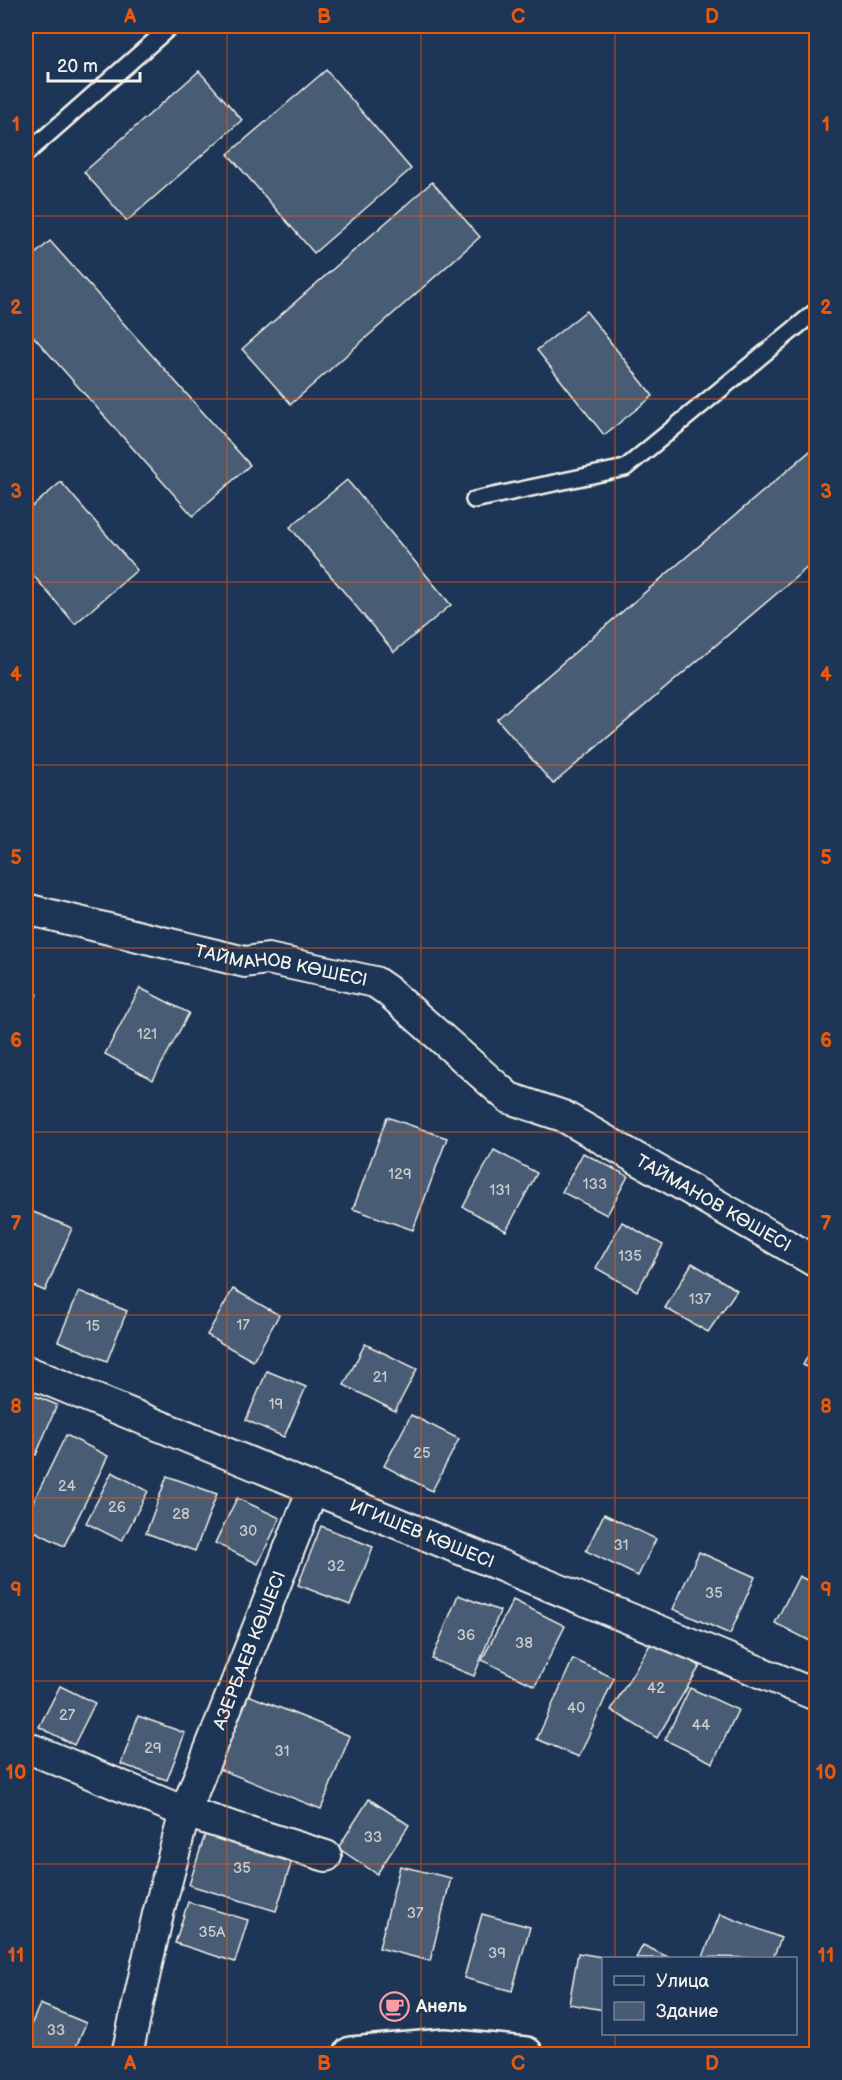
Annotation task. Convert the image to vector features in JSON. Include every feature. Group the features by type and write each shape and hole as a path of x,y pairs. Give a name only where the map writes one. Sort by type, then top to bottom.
{"street":[{"name":"ТАЙМАНОВ КӨШЕСІ","path":"26,909 246,962 267,959 375,982 509,1098 563,1116 816,1262"},
{"name":"ИГИШЕВ КӨШЕСІ","path":"26,1371 816,1695"},
{"name":"АЗЕРБАЕВ КӨШЕСІ","path":"127,2055 158,1914 185,1812 313,1489"},
{"path":"26,1747 185,1812 326,1856"},
{"path":"351,2055 445,2046 526,2055"}],"lane":[{"path":"26,154 171,26"},
{"path":"474,500 625,468 816,311"}],"building":[{"path":"326,70 411,169 314,253 228,154"},
{"path":"199,71 242,120 127,221 84,172"},
{"path":"432,182 480,237 291,404 242,349"},
{"path":"50,241 250,465 193,516 26,328 26,262"},
{"path":"586,311 653,396 604,435 537,350"},
{"path":"816,446 816,560 553,784 497,719"},
{"path":"347,480 451,605 394,652 290,527"},
{"path":"61,482 137,570 75,624 26,567 26,512"},
{"path":"140,988 189,1013 153,1080 105,1054"},
{"path":"26,990 37,994 26,1029"},
{"path":"387,1117 447,1138 413,1230 353,1209"},
{"path":"494,1150 537,1173 506,1231 463,1207"},
{"path":"583,1153 628,1176 607,1215 562,1192"},
{"path":"26,1209 72,1228 45,1291 26,1283"},
{"path":"622,1222 663,1245 637,1291 596,1268"},
{"path":"692,1263 737,1290 708,1332 665,1308"},
{"path":"233,1289 279,1315 253,1361 207,1335"},
{"path":"79,1291 127,1311 107,1361 58,1341"},
{"path":"816,1341 816,1372 803,1365"},
{"path":"365,1344 417,1369 395,1411 344,1385"},
{"path":"267,1371 306,1387 284,1437 246,1420"},
{"path":"26,1392 57,1405 36,1455 26,1451"},
{"path":"411,1415 459,1439 432,1491 384,1466"},
{"path":"66,1435 108,1456 64,1546 26,1527 26,1517"},
{"path":"112,1472 148,1491 122,1541 86,1523"},
{"path":"167,1476 217,1494 195,1551 146,1533"},
{"path":"237,1498 280,1518 258,1564 215,1543"},
{"path":"604,1514 656,1539 638,1576 586,1551"},
{"path":"321,1526 373,1547 350,1605 298,1585"},
{"path":"699,1552 755,1577 730,1634 673,1609"},
{"path":"799,1576 816,1585 816,1644 775,1623"},
{"path":"458,1595 500,1611 474,1676 432,1659"},
{"path":"513,1600 565,1626 535,1686 482,1660"},
{"path":"654,1638 700,1666 657,1738 611,1710"},
{"path":"573,1659 614,1678 579,1757 537,1739"},
{"path":"60,1686 95,1703 74,1745 39,1727"},
{"path":"690,1688 738,1710 713,1763 665,1740"},
{"path":"243,1693 350,1736 321,1809 214,1767"},
{"path":"138,1716 185,1733 167,1780 121,1764"},
{"path":"369,1799 409,1825 377,1874 338,1848"},
{"path":"208,1825 295,1851 276,1911 189,1885"},
{"path":"400,1866 451,1878 430,1961 379,1948"},
{"path":"188,1902 248,1920 235,1962 175,1943"},
{"path":"482,1914 530,1927 512,1991 464,1978"},
{"path":"720,1914 781,1938 773,1957 703,1957"},
{"path":"643,1945 668,1957 637,1957"},
{"path":"578,1953 602,1957 602,2010 569,2004"},
{"path":"40,2004 86,2023 73,2054 26,2054 26,2037"}],"place":[{"name":"Анель","path":"395,2006"}]}
